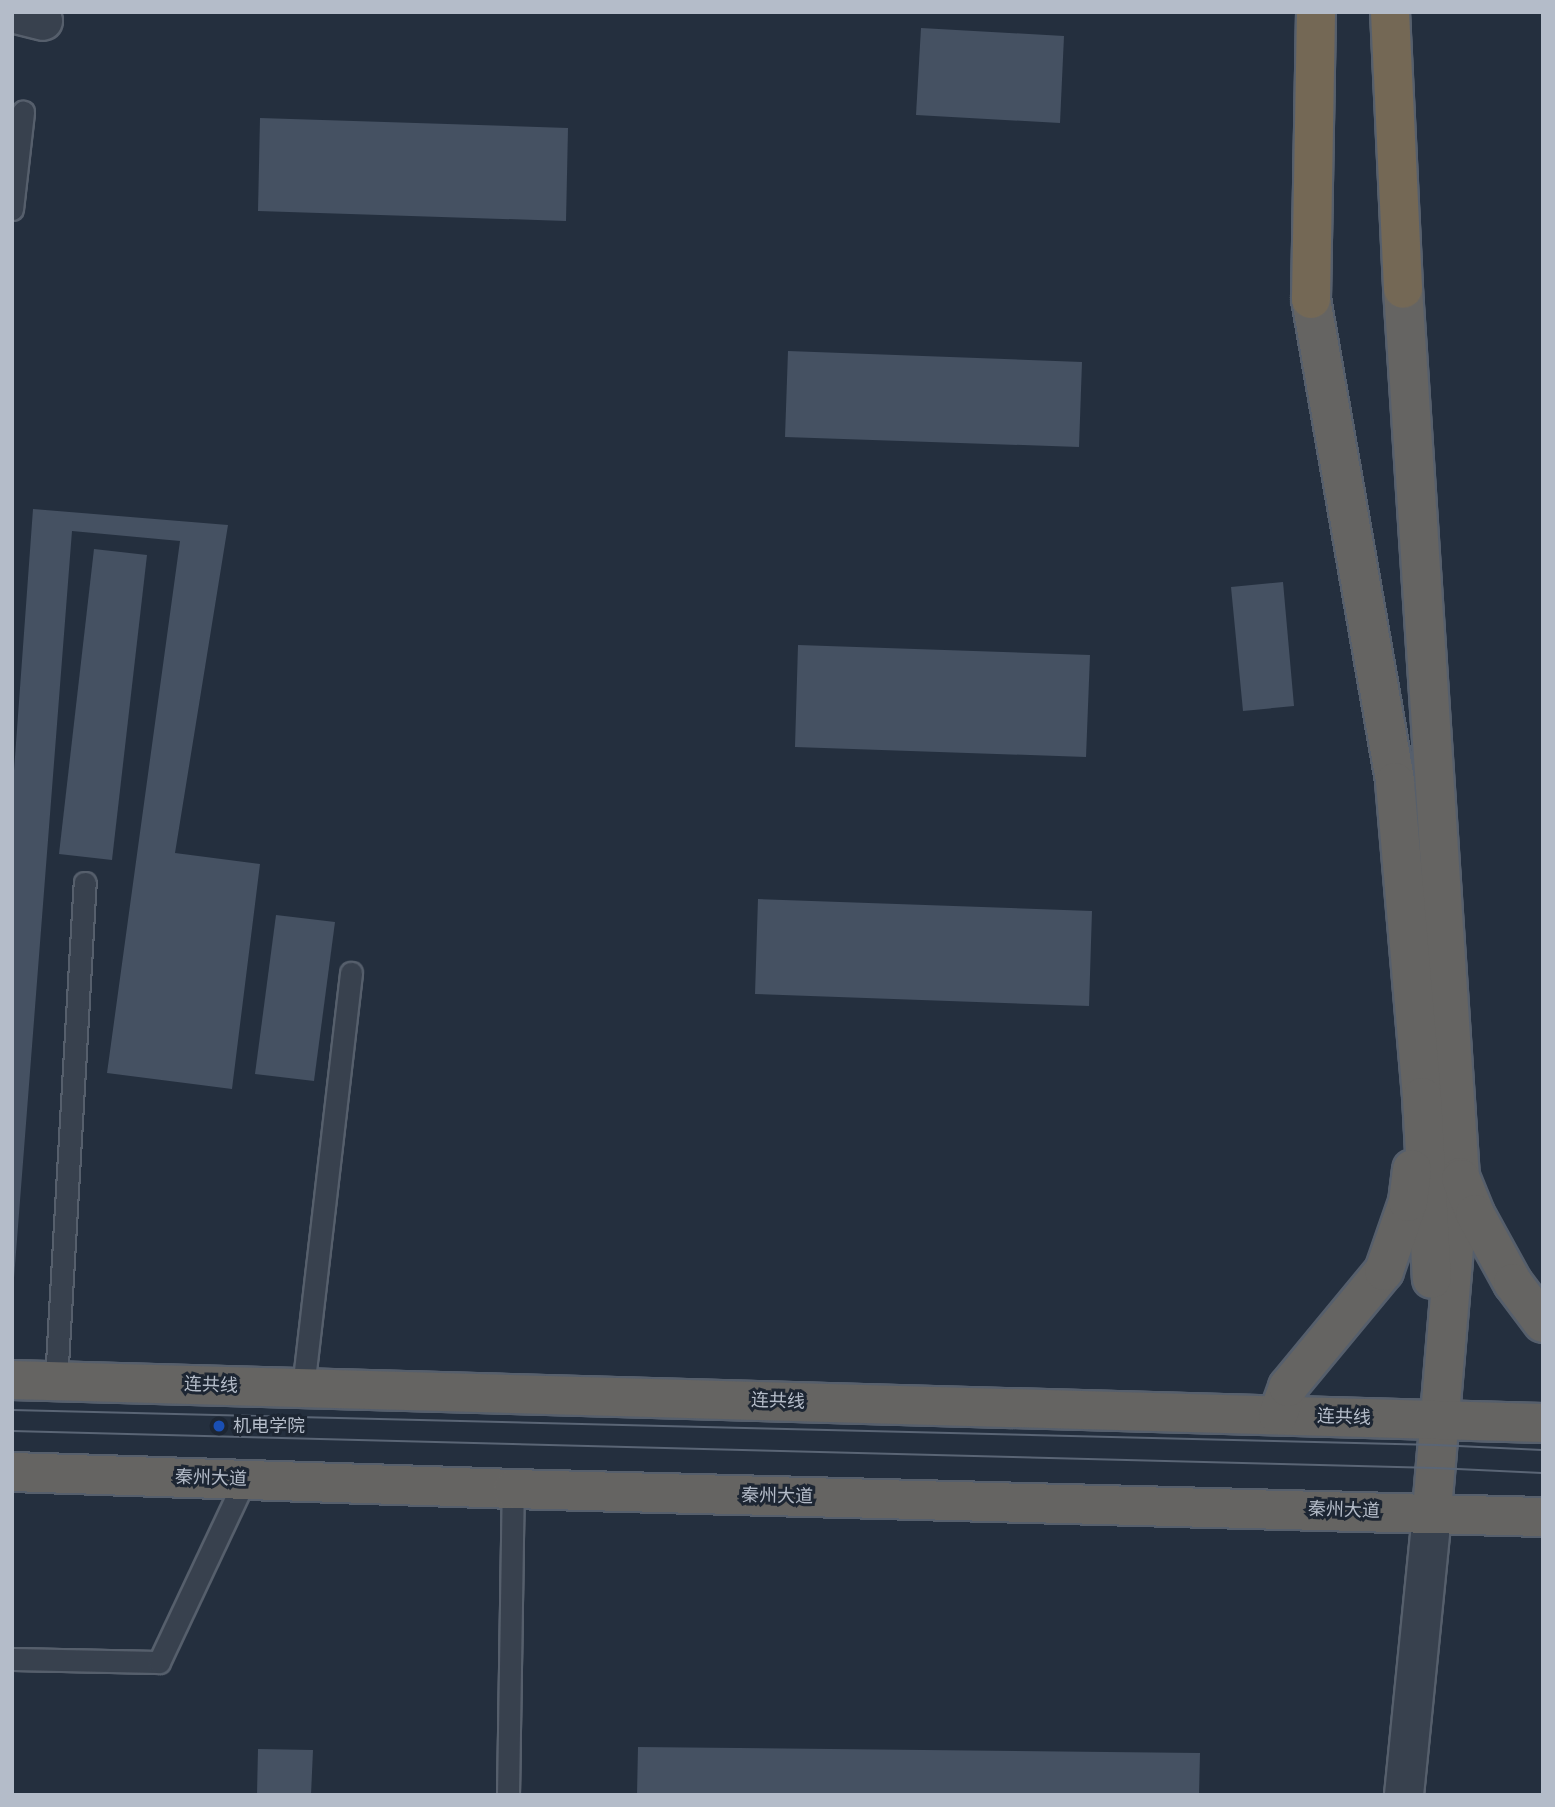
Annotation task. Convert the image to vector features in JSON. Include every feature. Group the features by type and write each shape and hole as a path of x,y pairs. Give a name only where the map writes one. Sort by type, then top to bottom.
{"highway":[{"path":"1316,12 1311,299 1395,782 1422,1097 1439,1420"},
{"path":"1390,12 1404,289 1460,1177 1432,1513"},
{"path":"1278,1415 1288,1387 1384,1271 1408,1202 1422,1097"},
{"path":"1460,1177 1475,1214 1513,1283 1543,1323"},
{"name":"连共线","path":"12,1380 1543,1423"},
{"name":"秦州大道","path":"12,1472 513,1489 1543,1517"}],"street":[{"path":"1404,1795 1432,1513"}],"lane":[{"path":"12,209 23,112"},
{"path":"57,1381 85,883"},
{"path":"303,1388 351,973"},
{"path":"12,1659 159,1662 245,1479"},
{"path":"508,1795 513,1489"}],"building":[{"path":"921,28 1064,36 1060,123 916,115"},
{"path":"260,118 568,128 566,221 258,211"},
{"path":"788,351 1082,362 1079,447 785,437"},
{"path":"33,509 228,525 175,853 260,864 232,1089 107,1073 180,541 72,531 14,1278 12,798"},
{"path":"94,549 147,555 112,860 59,854"},
{"path":"1283,582 1294,706 1243,711 1231,587"},
{"path":"798,645 1090,655 1086,757 795,747"},
{"path":"758,899 1092,911 1089,1006 755,994"},
{"path":"276,915 335,922 314,1081 255,1074"},
{"path":"638,1747 1200,1753 1199,1795 637,1795"},
{"path":"258,1749 313,1750 311,1795 257,1795"}],"tram line":[{"path":"12,1410 1437,1445 1543,1450"},
{"path":"12,1431 1543,1473"}],"place":[{"name":"机电学院","path":"219,1426"}]}
